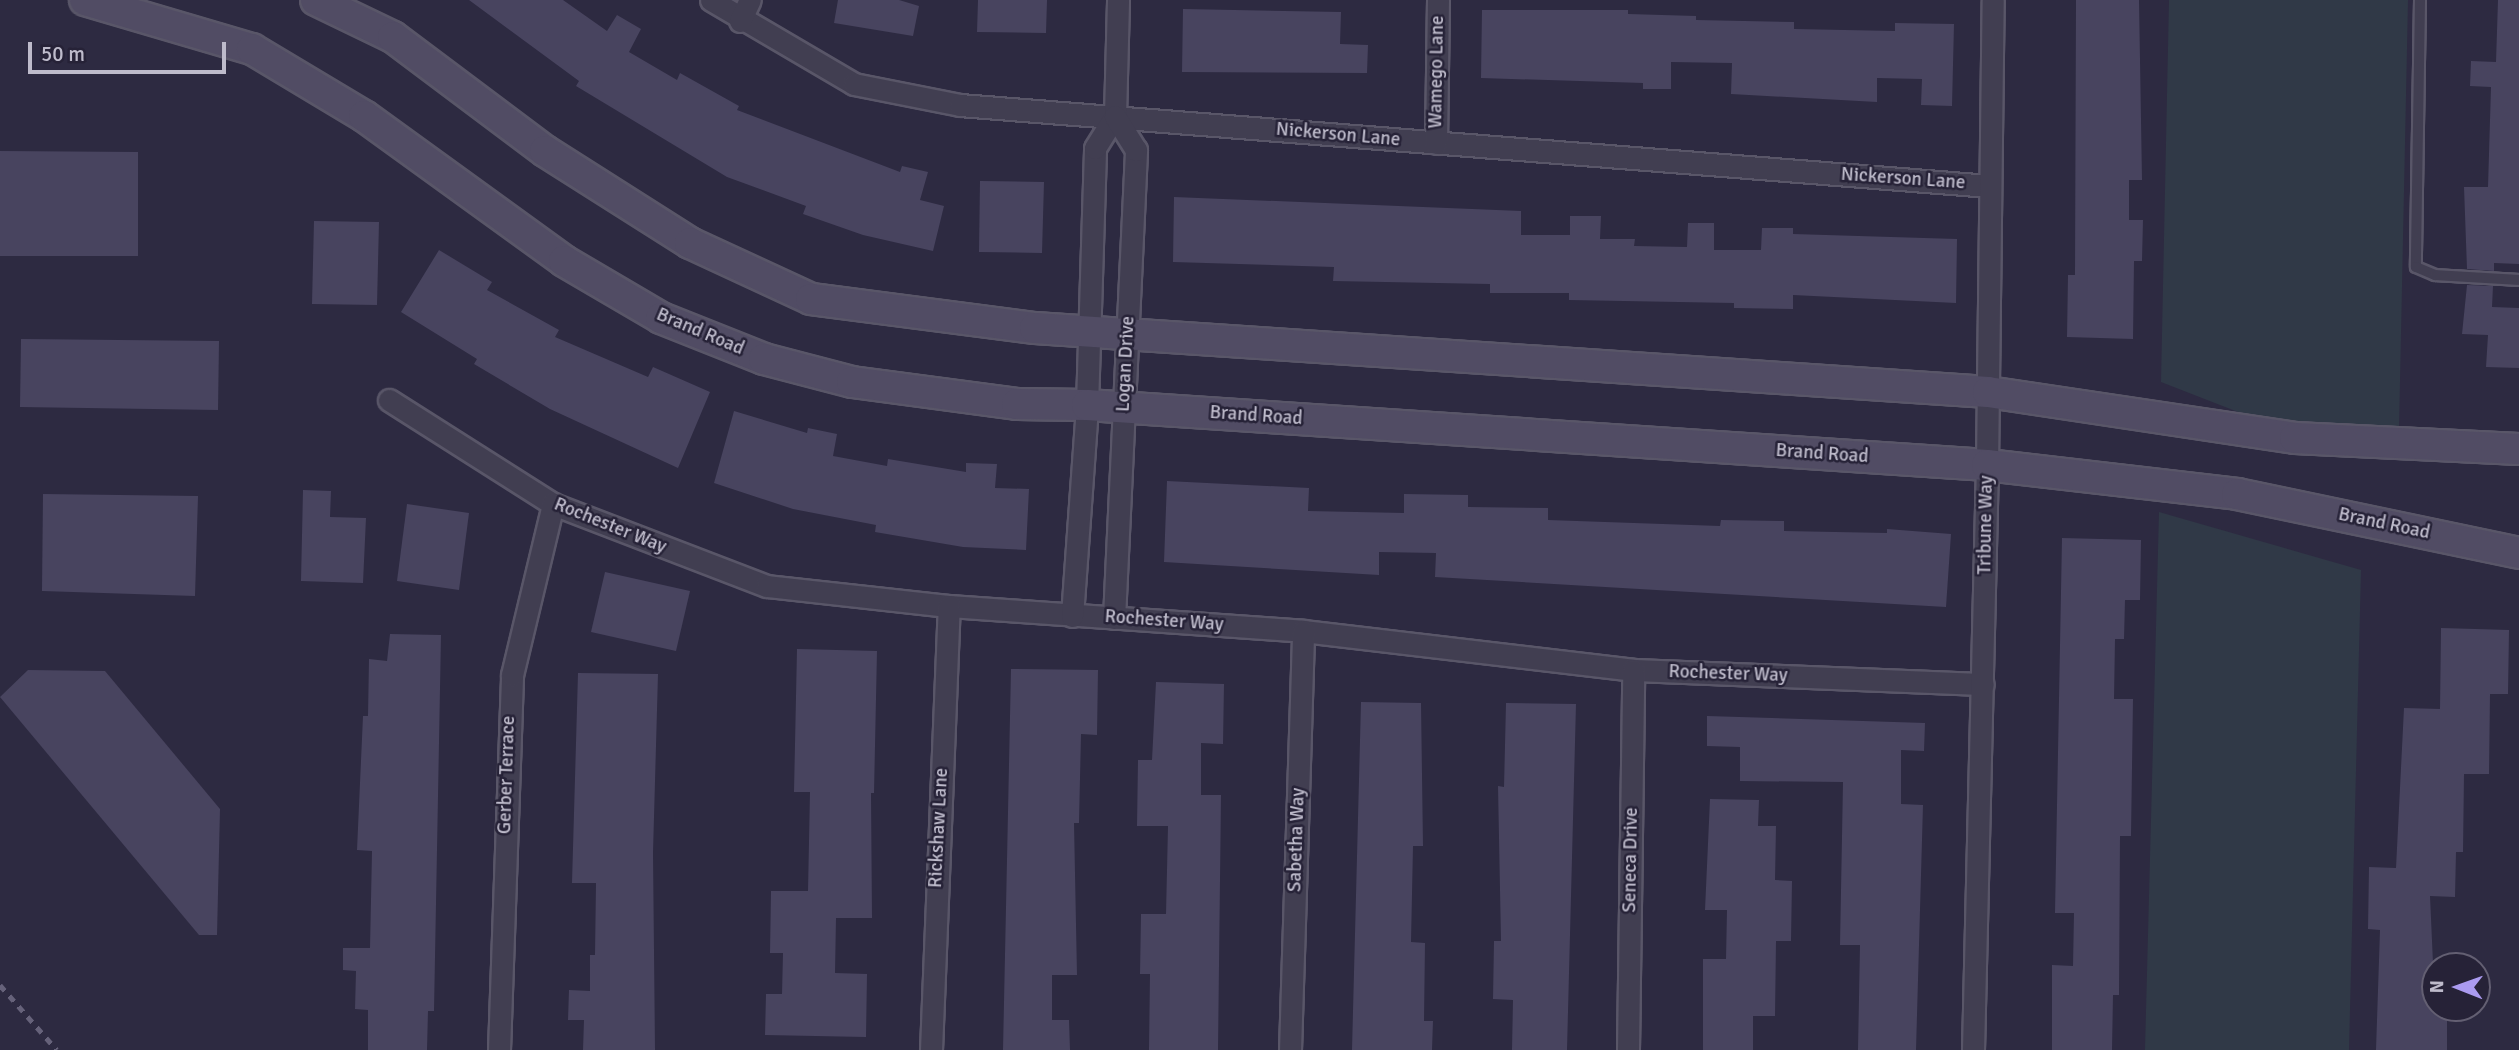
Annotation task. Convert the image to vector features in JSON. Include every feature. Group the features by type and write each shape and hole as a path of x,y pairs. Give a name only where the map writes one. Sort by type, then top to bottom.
{"main road":[{"name":"Brand Road","path":"85,0 252,49 364,116 564,261 661,318 764,359 852,382 1017,404 1087,405 1987,465 2237,494 2519,553"},
{"path":"316,0 393,37 545,151 690,243 811,299 1127,335 1988,392 2295,438 2519,449"}],"street":[{"name":"Nickerson Lane","path":"711,0 740,21 855,84 960,105 1989,186"},
{"path":"740,21 750,0"},
{"path":"1115,116 1118,0"},
{"name":"Wamego Lane","path":"1436,144 1438,0"},
{"name":"Tribune Way","path":"1973,1050 1983,684 1993,0"},
{"name":"Logan Drive","path":"1072,615 1087,405 1095,148 1115,116 1136,150 1114,618"},
{"name":"Rochester Way","path":"389,400 553,504 767,586 949,606 1304,631 1633,670 1983,684"},
{"name":"Gerber Terrace","path":"499,1050 512,675 553,504"},
{"name":"Rickshaw Lane","path":"931,1050 949,606"},
{"name":"Sabetha Way","path":"1290,1050 1304,631"},
{"name":"Seneca Drive","path":"1628,1050 1633,670"}],"lane":[{"path":"2420,0 2416,267 2435,275 2519,280"}],"shaded area":[{"path":"2169,0 2408,0 2399,429 2256,419 2161,382"},
{"path":"2159,512 2361,570 2349,1050 2145,1050"}],"building":[{"path":"469,0 563,0 607,31 617,15 641,29 629,52 677,80 680,73 739,106 737,110 900,172 902,166 928,172 920,200 944,206 933,251 863,235 803,214 806,206 727,177 576,86 579,81"},
{"path":"838,0 899,0 919,6 913,36 834,23"},
{"path":"978,0 1047,0 1046,33 977,32"},
{"path":"2076,0 2139,0 2142,180 2129,180 2129,220 2143,220 2142,261 2134,261 2133,339 2067,337 2068,275 2075,275"},
{"path":"2498,0 2519,0 2519,264 2494,263 2494,271 2467,269 2464,187 2488,187 2491,87 2470,86 2471,61 2496,62"},
{"path":"1183,9 1341,12 1340,44 1368,45 1367,73 1182,72"},
{"path":"1482,10 1628,10 1628,14 1696,16 1696,20 1794,22 1794,29 1895,31 1895,23 1954,24 1952,106 1921,105 1922,79 1877,78 1877,102 1731,94 1732,63 1671,62 1671,89 1643,89 1643,83 1481,78"},
{"path":"0,151 138,152 138,256 0,256"},
{"path":"980,181 1044,182 1042,253 979,252"},
{"path":"1174,197 1521,211 1521,235 1570,235 1570,216 1601,216 1600,239 1635,239 1634,246 1687,247 1688,223 1714,223 1714,250 1761,250 1762,228 1793,228 1793,234 1957,239 1956,303 1793,295 1793,309 1734,308 1734,303 1569,300 1569,293 1490,293 1490,284 1333,281 1334,267 1173,262"},
{"path":"314,221 379,222 377,305 312,304"},
{"path":"439,250 492,282 487,290 559,330 555,337 648,377 653,367 710,392 678,468 550,409 474,364 477,359 401,312"},
{"path":"2467,285 2493,286 2492,307 2519,308 2519,368 2486,367 2488,335 2462,334"},
{"path":"21,339 219,341 218,410 20,407"},
{"path":"734,411 807,433 808,428 837,434 833,456 887,466 888,459 966,472 966,463 997,464 995,488 1029,489 1026,550 963,547 875,532 876,525 793,509 714,483"},
{"path":"1167,481 1309,488 1308,511 1404,513 1404,494 1468,495 1468,507 1548,508 1548,520 1720,526 1721,520 1784,521 1784,531 1887,533 1887,529 1951,534 1946,607 1435,577 1436,553 1379,552 1379,575 1164,562"},
{"path":"303,490 331,491 330,517 366,518 363,583 301,581"},
{"path":"43,494 198,496 195,596 42,591"},
{"path":"407,504 469,513 459,590 397,581"},
{"path":"2062,538 2141,540 2140,600 2125,600 2124,639 2115,639 2114,699 2133,699 2131,836 2120,836 2119,995 2113,995 2112,1050 2052,1050 2052,965 2073,966 2074,913 2055,913"},
{"path":"605,572 690,591 676,651 591,632"},
{"path":"2441,628 2509,630 2508,694 2490,694 2489,774 2464,774 2463,852 2456,852 2455,897 2430,896 2432,952 2421,952 2421,1022 2447,1022 2447,1050 2376,1050 2380,930 2368,929 2369,867 2396,868 2404,708 2440,709"},
{"path":"390,634 441,635 434,1011 428,1011 427,1050 368,1050 368,1010 355,1009 356,971 343,970 343,948 370,948 372,851 357,850 363,716 368,716 369,659 387,661"},
{"path":"797,649 877,651 874,793 871,793 872,918 836,918 835,973 867,974 866,1037 765,1035 766,994 782,994 783,953 770,953 771,891 808,891 810,792 794,792"},
{"path":"1011,669 1098,670 1097,735 1081,734 1079,823 1074,823 1077,975 1052,975 1052,1020 1069,1020 1070,1050 1003,1050"},
{"path":"28,670 105,671 220,809 217,935 199,935 0,697"},
{"path":"578,673 658,674 653,853 655,1050 583,1050 584,1020 568,1020 569,990 590,991 590,955 595,955 596,883 572,883"},
{"path":"1156,682 1224,684 1223,744 1201,743 1201,795 1221,795 1218,1050 1149,1050 1150,974 1140,974 1141,914 1166,914 1168,826 1137,826 1138,760 1152,760"},
{"path":"1361,702 1421,703 1423,846 1413,846 1411,942 1425,943 1424,1021 1433,1021 1432,1050 1352,1050"},
{"path":"1506,703 1576,704 1567,1050 1512,1050 1513,1000 1493,999 1494,941 1501,941 1498,786 1504,787"},
{"path":"1707,716 1925,723 1924,751 1901,750 1901,804 1923,805 1916,1050 1858,1050 1860,945 1840,945 1843,782 1740,781 1740,747 1707,746"},
{"path":"1710,799 1759,800 1758,826 1776,826 1775,880 1792,881 1791,941 1776,941 1775,1016 1753,1016 1753,1050 1703,1050 1703,959 1726,959 1727,910 1705,910"}],"railway":[{"path":"0,985 57,1050"}]}
